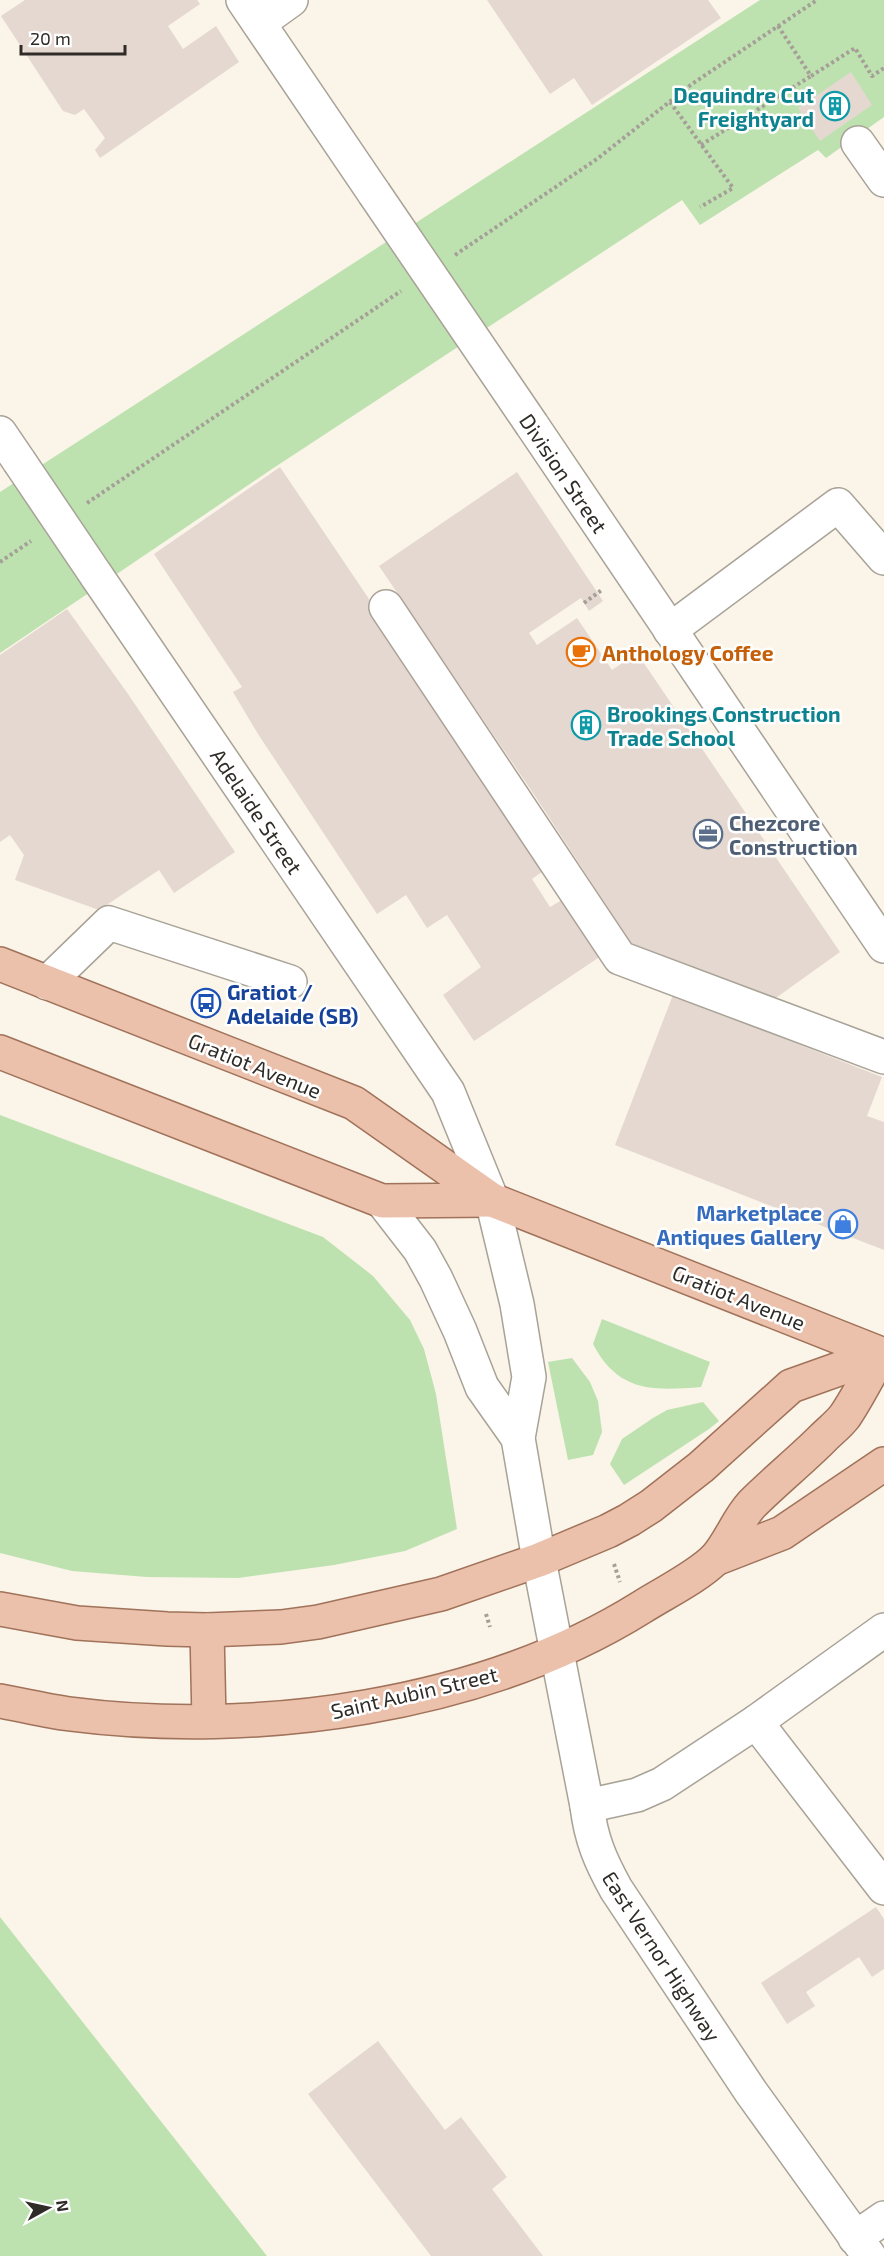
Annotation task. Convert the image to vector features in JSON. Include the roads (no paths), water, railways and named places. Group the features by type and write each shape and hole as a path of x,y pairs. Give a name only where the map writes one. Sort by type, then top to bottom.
{"main road":[{"name":"Gratiot Avenue","path":"0,964 354,1103 492,1200 883,1354"},
{"name":"Gratiot Avenue","path":"0,1052 382,1201 492,1200"},
{"name":"Saint Aubin Street","path":"0,1701 69,1714 116,1718 210,1721 276,1718 318,1714 402,1699 498,1674 558,1651 624,1618 715,1559 751,1506 844,1417 883,1354"},
{"path":"0,1609 77,1623 207,1630 281,1627 362,1613 441,1594 539,1560 608,1531 651,1506 719,1452 791,1386 883,1354"},
{"path":"715,1559 782,1533 884,1464"},
{"path":"207,1630 210,1721"}],"street":[{"path":"251,11 291,0"},
{"name":"Division Street","path":"251,11 884,946"},
{"path":"858,143 884,180"},
{"name":"Adelaide Street","path":"0,433 448,1092 492,1200"},
{"path":"670,630 837,506 884,558"},
{"path":"386,608 620,958 884,1057"},
{"path":"47,983 109,924 290,982"},
{"name":"East Vernor Highway","path":"492,1200 517,1304 529,1377 518,1438 590,1832 600,1860 616,1889 751,2092 862,2247"},
{"name":"East Vernor Highway","path":"382,1201 420,1250 460,1331 482,1387 518,1438"},
{"path":"587,1806 636,1795 663,1784 756,1722 884,1630"},
{"path":"756,1722 884,1888"},
{"path":"862,2247 884,2218"}],"place":[{"name":"Dequindre Cut Freightyard","path":"835,106"},
{"name":"Anthology Coffee","path":"581,652"},
{"name":"Brookings Construction Trade School","path":"586,725"},
{"name":"Chezcore Construction","path":"708,834"},
{"name":"Gratiot / Adelaide (SB)","path":"206,1003"},
{"name":"Marketplace Antiques Gallery","path":"843,1224"}]}
